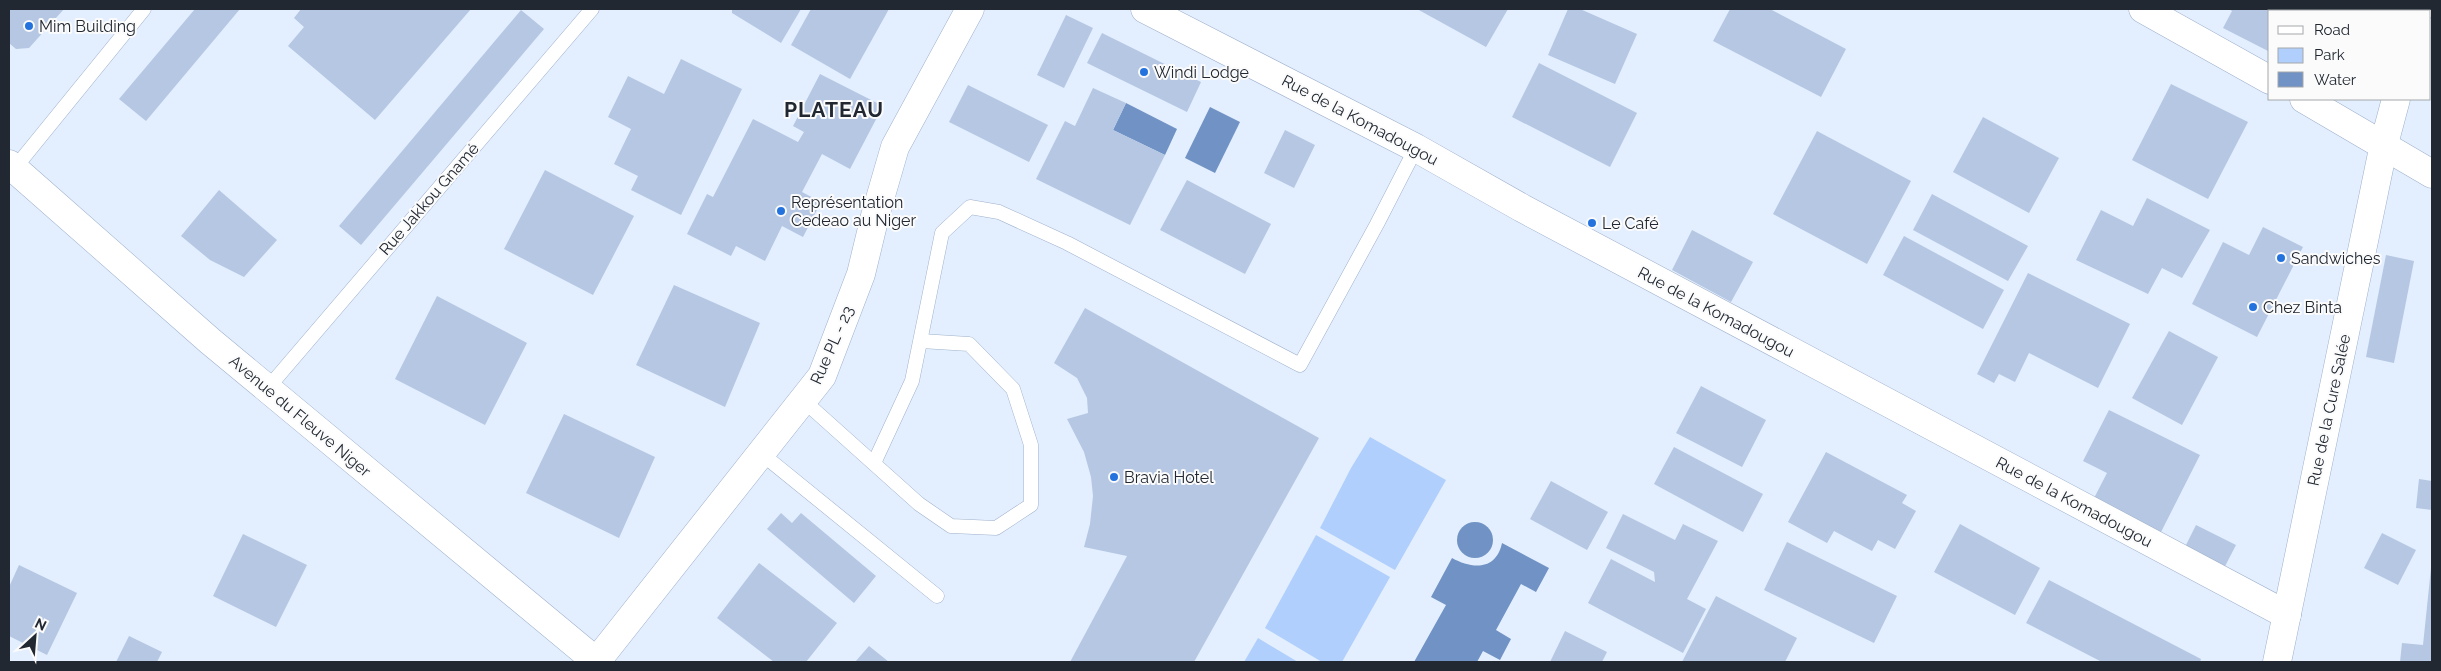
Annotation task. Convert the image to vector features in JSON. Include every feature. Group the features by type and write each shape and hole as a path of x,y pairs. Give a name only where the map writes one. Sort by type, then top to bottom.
{"street":[{"name":"Rue PL - 23","path":"596,662 822,376 861,274 874,216 895,147 970,9"},
{"name":"Rue de la Komadougou","path":"1146,9 1416,148 1522,208 2287,615"},
{"path":"2143,9 2268,79"},
{"path":"2306,100 2384,144 2432,174"},
{"name":"Rue de la Cure Salée","path":"2277,662 2384,144 2396,100"},
{"name":"Avenue du Fleuve Niger","path":"11,166 267,389 596,662"}],"lane":[{"path":"11,166 144,9"},
{"name":"Rue Jakkou Gnamé","path":"267,389 592,9"},
{"path":"874,463 912,381 921,341 931,279 942,233 970,207 999,212 1067,243 1300,365 1416,148"},
{"path":"804,401 919,504 951,526 996,528 1031,505 1031,445 1013,389 969,344 921,341"},
{"path":"762,454 937,596"}],"green space":[{"path":"1370,437 1446,480 1395,570 1320,528 1351,468"},
{"path":"1316,535 1390,577 1342,662 1322,662 1265,628"},
{"path":"1258,638 1298,662 1244,662"}],"water":[{"path":"1126,103 1177,129 1165,155 1113,130"},
{"path":"1210,107 1240,122 1215,173 1185,158"},
{"path":"1475,522 1482,523 1488,527 1492,533 1492,547 1488,553 1482,557 1475,558 1468,557 1462,553 1458,547 1457,540 1458,533 1462,527 1468,523"},
{"path":"1502,543 1549,568 1536,592 1521,584 1496,630 1511,639 1500,660 1483,651 1477,662 1414,662 1446,605 1431,597 1452,558 1467,564 1482,565 1489,563 1499,552"}],"building":[{"name":"Mim Building","path":"9,9 64,9 29,48 16,49 9,43"},
{"path":"195,9 240,9 146,121 119,99"},
{"path":"301,9 471,9 375,120 288,46 304,27 294,18"},
{"path":"732,9 801,9 781,43 732,13"},
{"path":"811,9 889,9 850,79 791,45"},
{"path":"1417,9 1508,9 1486,47"},
{"path":"1568,9 1580,9 1637,34 1615,84 1548,55"},
{"path":"1730,9 1770,9 1846,49 1821,97 1713,41"},
{"path":"2229,9 2290,9 2268,10 2268,51 2223,28 2232,11"},
{"path":"521,10 544,29 361,245 339,226"},
{"path":"1066,15 1093,28 1064,88 1037,75"},
{"name":"Windi Lodge","path":"1102,33 1201,82 1187,112 1087,63"},
{"path":"681,59 742,89 681,215 631,190 638,176 614,164 631,129 608,117 628,76 664,94"},
{"path":"1539,63 1637,113 1610,167 1512,117"},
{"path":"820,74 883,106 850,169 822,154 802,192 821,202 803,237 782,226 765,261 736,246 731,256 687,234 707,194 713,197 753,119 798,142 804,132 793,126"},
{"path":"2171,84 2248,122 2208,199 2132,160"},
{"path":"968,85 1048,125 1029,162 949,122"},
{"path":"1093,88 1126,103 1113,130 1165,155 1130,225 1036,179 1065,121 1075,126"},
{"path":"1983,117 2059,158 2029,213 1953,172"},
{"path":"1285,130 1315,145 1294,188 1264,173"},
{"path":"1817,131 1911,181 1867,264 1773,214"},
{"path":"545,170 634,216 593,295 504,249"},
{"path":"1187,180 1271,224 1245,274 1160,230"},
{"path":"219,190 277,240 244,277 210,260 181,236"},
{"path":"1932,194 2028,246 2008,281 1913,230"},
{"path":"2147,198 2210,230 2182,278 2162,268 2148,294 2076,260 2101,210 2133,226"},
{"path":"2263,227 2303,247 2257,337 2192,304 2223,242 2249,255"},
{"path":"1692,230 1753,262 1731,302 1672,270"},
{"path":"1904,236 2004,290 1983,329 1883,275"},
{"path":"2386,255 2414,261 2394,363 2366,357"},
{"path":"2028,273 2130,324 2098,388 2029,353 2015,382 1999,374 1994,383 1977,374"},
{"path":"674,285 760,323 725,407 636,365"},
{"path":"437,296 527,343 485,425 395,379"},
{"path":"1085,308 1319,438 1194,662 1070,662 1127,556 1084,547 1090,524 1093,496 1091,477 1084,452 1067,419 1088,413 1087,398 1077,378 1054,363"},
{"path":"2169,331 2218,357 2182,425 2132,398"},
{"path":"1701,386 1766,420 1742,467 1676,433"},
{"path":"2109,410 2200,455 2159,536 2092,502 2107,473 2083,461"},
{"path":"564,414 655,457 619,538 526,493"},
{"path":"1674,447 1763,494 1743,532 1654,484"},
{"path":"1826,452 1907,495 1902,503 1916,511 1895,549 1878,540 1872,551 1834,531 1827,543 1788,522"},
{"path":"2419,479 2432,481 2432,510 2416,508"},
{"path":"1551,481 1608,512 1587,550 1530,519"},
{"path":"781,513 792,523 801,513 876,576 854,603 767,529"},
{"path":"1623,514 1675,540 1683,524 1718,541 1687,599 1706,609 1683,653 1588,603 1611,559 1655,582 1654,572 1606,548"},
{"path":"1960,524 2040,568 2015,615 1934,572"},
{"path":"2196,525 2236,545 2221,574 2182,553"},
{"path":"2382,533 2416,550 2398,585 2364,568"},
{"path":"243,534 307,565 276,627 213,596"},
{"path":"1787,542 1897,596 1874,643 1764,590"},
{"path":"759,563 837,623 806,662 774,662 717,618"},
{"path":"19,565 77,593 47,655 9,636 9,587"},
{"path":"2431,568 2432,662 2400,662 2402,643 2423,645"},
{"path":"2049,580 2201,659 2200,662 2102,662 2026,623"},
{"path":"1716,596 1797,638 1785,662 1682,662"},
{"path":"1565,631 1607,652 1602,662 1550,662"},
{"path":"129,636 162,652 157,662 116,662"},
{"path":"869,646 889,662 855,662"}],"place":[{"name":"Mim Building","path":"29,26"},
{"name":"Windi Lodge","path":"1144,72"},
{"name":"Représentation Cedeao au Niger","path":"781,211"},
{"name":"Le Café","path":"1592,223"},
{"name":"Sandwiches","path":"2281,258"},
{"name":"Chez Binta","path":"2253,307"},
{"name":"Bravia Hotel","path":"1114,477"}],"district":[{"name":"PLATEAU","path":"834,109"}]}
